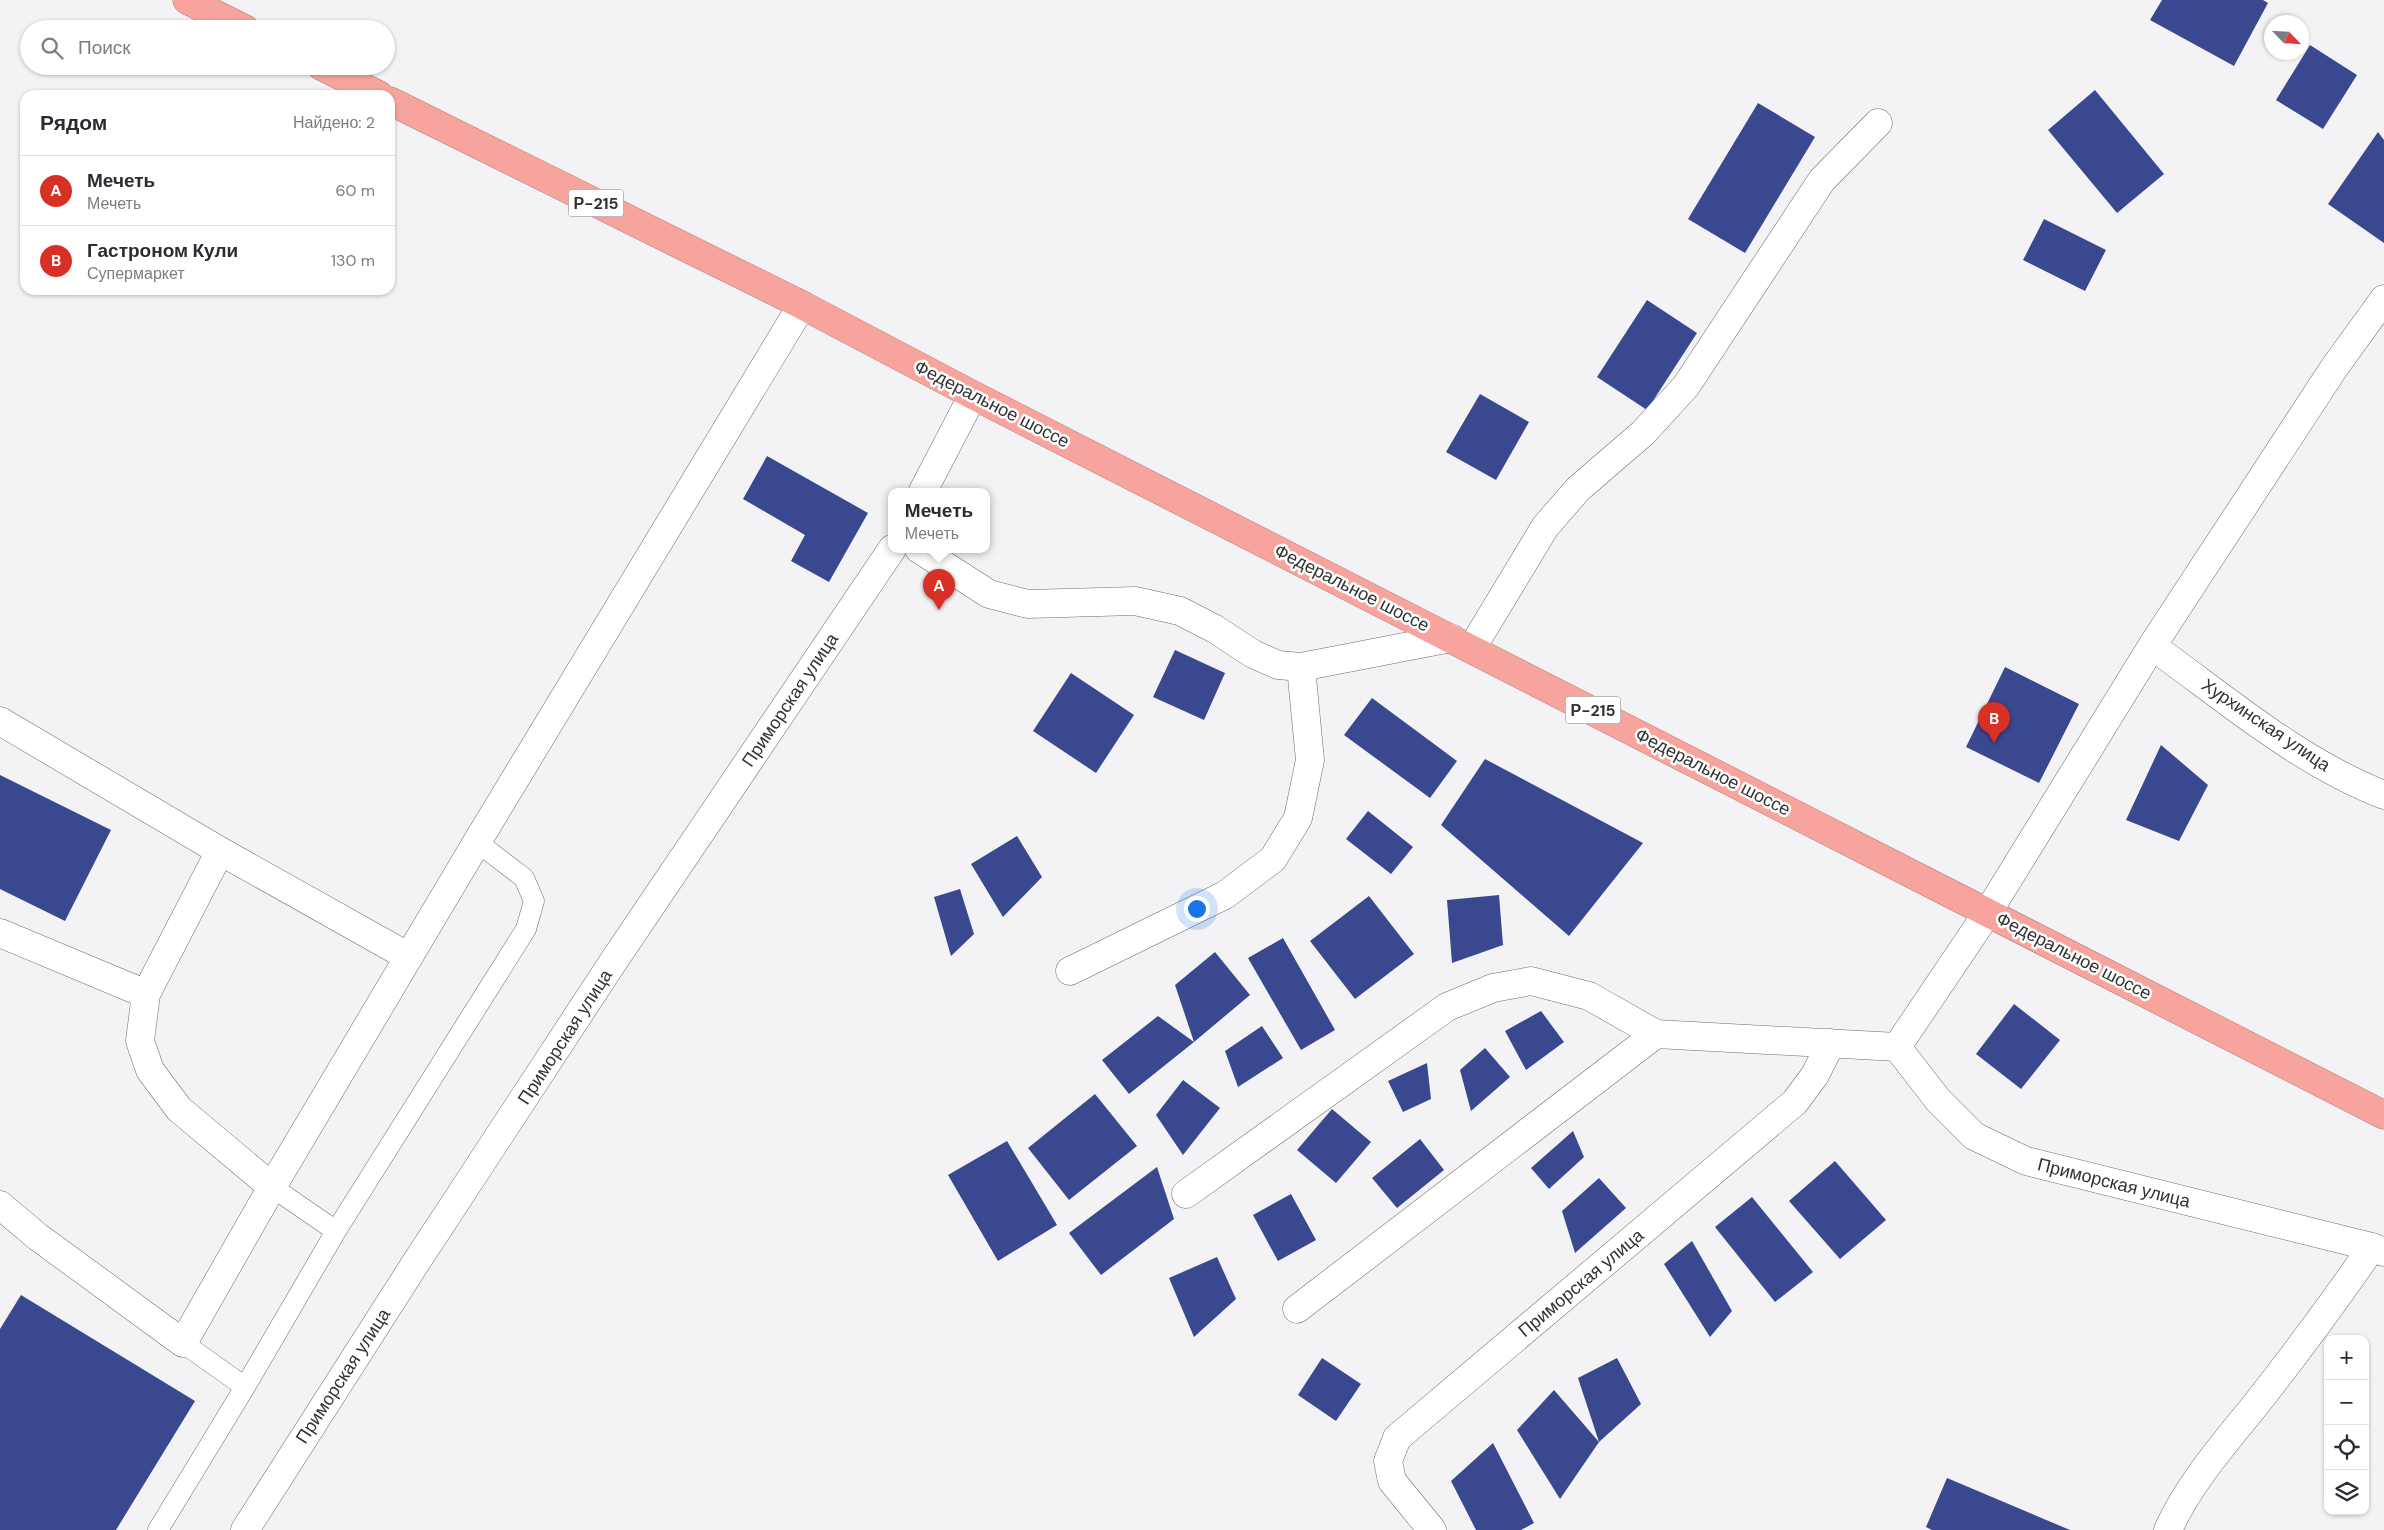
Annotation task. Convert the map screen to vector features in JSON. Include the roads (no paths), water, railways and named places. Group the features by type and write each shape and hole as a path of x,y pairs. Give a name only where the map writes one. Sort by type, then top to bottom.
{"highway":[{"path":"187,0 227,20"},
{"path":"339,75 369,90"},
{"name":"Р-215","path":"395,103 802,305"},
{"name":"Федеральное шоссе","path":"802,305 973,395 2384,1115"}],"street":[{"path":"925,553 989,594 1028,604 1135,601 1180,611 1215,629 1253,654 1278,665 1301,667 1461,643 1546,527 1578,489 1643,434 1686,386 1822,180 1878,123"},
{"path":"1186,1194 1447,1007 1493,988 1531,981 1589,996 1656,1034 1897,1046 1988,912 2152,646 2334,368 2384,299"},
{"path":"0,1204 38,1238 182,1343 272,1187 477,842 802,305"},
{"path":"925,488 973,395"},
{"name":"Приморская улица","path":"245,1530 409,1272 613,962 889,553"},
{"name":"Хурхинская улица","path":"2152,646 2288,744 2354,783 2384,795"},
{"path":"1070,971 1225,895 1273,859 1298,818 1310,760 1301,667"},
{"path":"0,721 220,851 409,957"},
{"path":"220,851 146,994 140,1041 150,1070 179,1109 272,1187"},
{"path":"0,934 146,994"},
{"path":"1297,1309 1656,1034"},
{"name":"Приморская улица","path":"1432,1530 1392,1482 1388,1461 1397,1438 1795,1102 1815,1075 1830,1043"},
{"name":"Приморская улица","path":"1897,1046 1938,1100 1974,1136 2026,1161 2378,1250 2211,1461 2176,1513 2168,1530"}],"lane":[{"path":"158,1530 245,1387 336,1231 526,929 534,901 524,878 477,842"},
{"path":"272,1187 336,1231"},
{"path":"182,1343 245,1387"}],"place":[{"name":"Мечеть","path":"939,610"},
{"name":"Гастроном Кули","path":"1994,743"}]}
